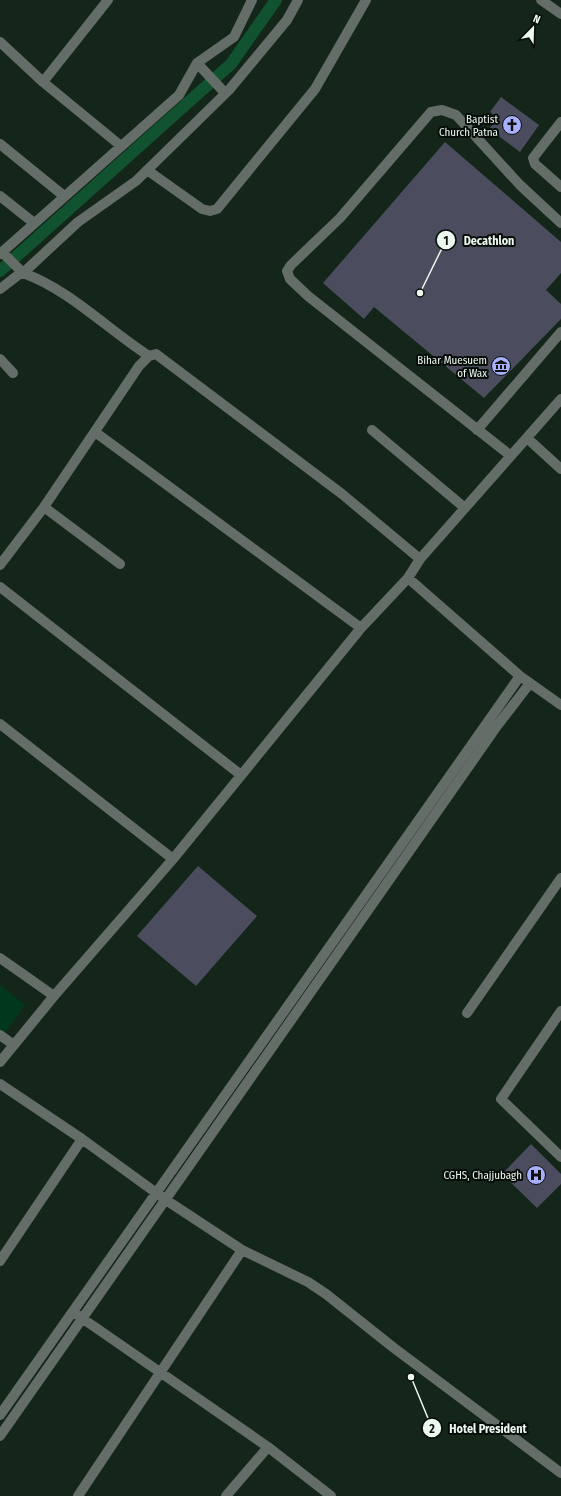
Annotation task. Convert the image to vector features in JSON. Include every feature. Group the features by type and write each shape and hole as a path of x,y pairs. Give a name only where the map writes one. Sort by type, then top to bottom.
{"street":[{"path":"43,82 108,0"},
{"path":"149,356 63,294 37,278 20,270 2,254 64,196 179,95 200,66 234,36 252,0"},
{"path":"0,289 20,270 78,222 136,182 226,93 287,20 298,0"},
{"path":"147,170 202,209 210,211 216,209 315,89 366,0"},
{"path":"541,0 561,14"},
{"path":"0,42 43,82 121,146"},
{"path":"200,66 226,93"},
{"path":"511,456 308,296 290,279 287,271 291,265 340,218 431,112 442,110 456,115 520,185 561,223"},
{"path":"561,122 533,158 535,164 561,187"},
{"path":"0,144 64,196"},
{"path":"0,196 34,223"},
{"path":"477,430 561,332"},
{"path":"0,565 44,507 139,366 149,356 156,354 161,356 342,494 420,559"},
{"path":"0,359 13,373"},
{"path":"0,1062 54,996 173,858 361,628 408,578 420,559 561,399"},
{"path":"372,430 465,508"},
{"path":"95,432 361,628"},
{"path":"527,438 561,469"},
{"path":"44,507 120,564"},
{"path":"408,578 520,676 561,705"},
{"path":"0,587 241,775"},
{"path":"0,1436 166,1200 424,821 520,676"},
{"path":"0,1415 155,1192 424,821 530,683"},
{"path":"0,724 173,858"},
{"path":"467,1013 561,878"},
{"path":"0,958 54,996"},
{"path":"561,1011 501,1099 561,1157"},
{"path":"0,1036 14,1045"},
{"path":"0,1084 82,1139 166,1200 242,1250 308,1282 326,1294 394,1348 561,1473"},
{"path":"0,1261 82,1139"},
{"path":"78,1496 162,1373 242,1250"},
{"path":"70,1316 162,1373 268,1447 331,1496"},
{"path":"226,1496 268,1447"}],"green space":[{"path":"0,985 25,1005 0,1040"}],"building":[{"path":"501,97 539,125 520,152 489,129 498,118 490,112"},
{"path":"445,142 561,242 561,273 546,290 561,304 561,319 484,398 374,307 364,319 323,283"},
{"path":"198,866 257,916 196,986 137,936"},
{"path":"531,1144 561,1174 561,1184 537,1208 502,1174"}],"waterway":[{"path":"0,271 231,64 276,0"}],"place":[{"name":"Baptist Church Patna","path":"512,125"},
{"name":"Decathlon","path":"420,293"},
{"name":"Bihar Muesuem of Wax","path":"501,366"},
{"name":"CGHS, Chajjubagh","path":"536,1175"},
{"name":"Hotel President","path":"411,1377"}]}
